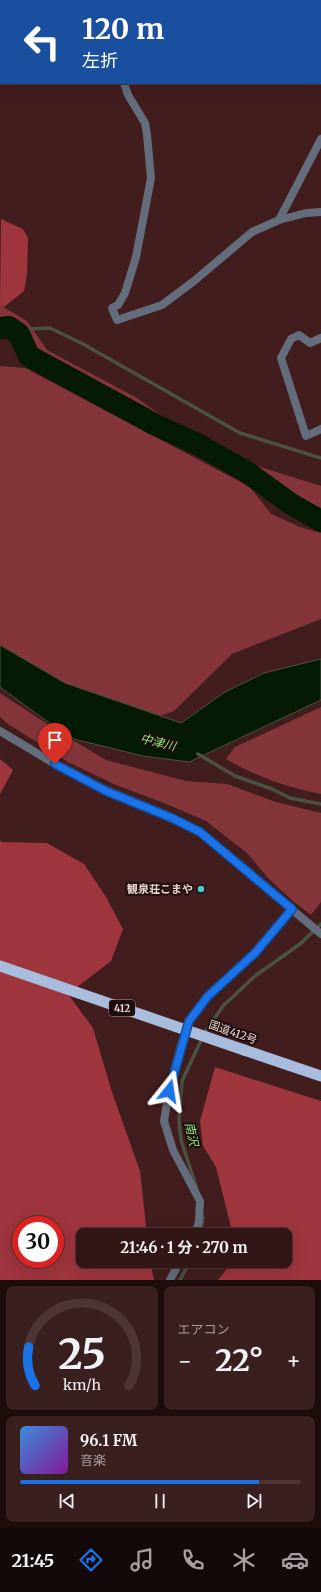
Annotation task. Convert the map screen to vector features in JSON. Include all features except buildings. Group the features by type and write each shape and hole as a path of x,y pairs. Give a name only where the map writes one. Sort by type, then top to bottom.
{"highway":[{"name":"国道412号","path":"0,966 321,1076"}],"street":[{"path":"124,84 128,95 145,123 151,178 136,257 125,293 118,305 112,308 117,320 162,305 194,282 252,232 279,220 306,213 321,212"},
{"path":"279,220 321,139"},
{"path":"321,338 310,343 299,335 291,339 281,358 306,436 321,429"},
{"path":"0,731 92,784 172,818 200,832 321,934"},
{"path":"197,1228 199,1221 200,1201 173,1150 164,1121 169,1091 181,1045 189,1021 208,996 255,953 292,909"},
{"path":"170,1280 176,1268"}],"shaded area":[{"path":"1,219 23,229 28,238 27,274 24,291 4,307 0,305"},
{"path":"0,305 27,321 47,350 137,398 165,418 161,422 43,358 32,344 22,324 0,320"},
{"path":"0,366 25,368 250,487 271,514 300,527 321,533 321,619 232,654 174,711 154,718 90,696 18,659 0,648"},
{"path":"232,458 321,486 321,515 290,497"},
{"path":"0,693 61,733 106,760 186,781 227,784 276,802 321,813 321,902 311,915 294,902 268,878 248,854 206,821 116,785 68,762 8,724 0,717"},
{"path":"321,707 321,794 272,781 248,771 226,759 235,747"},
{"path":"0,759 13,770 0,794"},
{"path":"0,839 1,842 47,843 84,864 106,897 123,929 111,961 68,994 93,1028 112,1092 140,1171 146,1228 76,1228 76,1268 151,1268 154,1280 0,1280"},
{"path":"215,1067 321,1101 321,1280 218,1280 227,1268 292,1268 292,1228 231,1228 216,1167 203,1146 200,1121"}],"water":[{"name":"中津川","path":"0,645 65,683 181,723 225,692 264,673 321,659 321,700 189,762 143,756 70,738 0,687"}],"waterway":[{"path":"0,328 9,327 19,334 29,356 154,424 199,445 247,472 291,504 321,521"},
{"path":"13,330 50,328 83,344 240,433 321,458"},
{"path":"198,754 235,776 272,789 290,798 321,804"},
{"name":"南沢","path":"197,1189 181,1140 179,1120 182,1081 205,1032 223,1006 255,976 300,944 321,924"},
{"name":"南沢","path":"201,1228 203,1218"},
{"name":"南沢","path":"180,1280 186,1268"}],"place":[{"name":"観泉荘こまや","path":"201,889"}],"route":[{"path":"55,764 106,791 183,822 200,832 245,868 292,909 256,949 255,953 208,996 189,1021 169,1091"}]}
